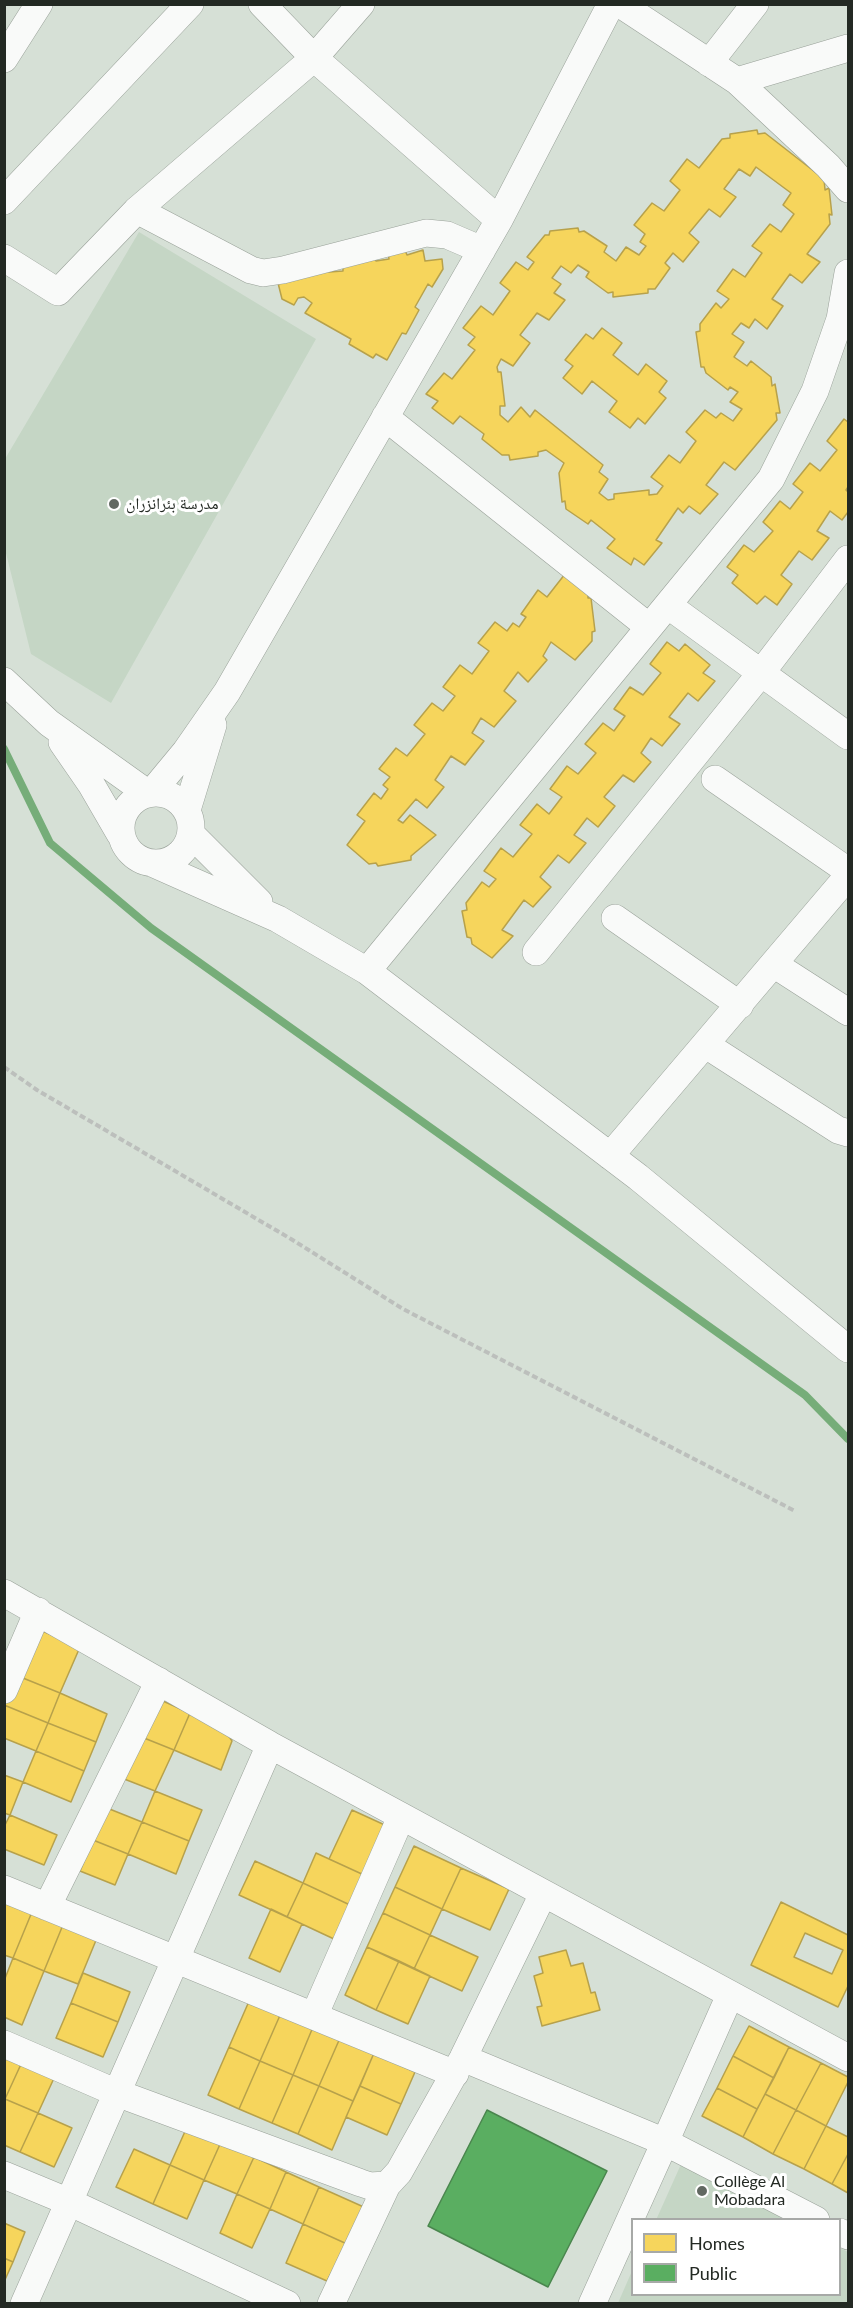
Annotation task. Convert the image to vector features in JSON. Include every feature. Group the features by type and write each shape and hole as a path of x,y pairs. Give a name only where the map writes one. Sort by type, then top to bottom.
{"street":[{"path":"4,59 39,4"},
{"path":"4,201 189,4"},
{"path":"262,4 314,58 500,220"},
{"path":"4,258 58,292 136,210 314,58 361,4"},
{"path":"120,834 121,821 126,809 135,799 149,793 186,751 227,692 500,220 611,4"},
{"path":"620,4 737,81 828,166 849,189"},
{"path":"708,63 755,4"},
{"path":"737,81 849,48"},
{"path":"136,210 251,270 263,273 283,270 426,233 447,235 482,250"},
{"path":"367,971 771,479 815,392 840,319 849,273"},
{"path":"385,417 649,627"},
{"path":"536,951 761,673 849,559"},
{"path":"669,606 849,736"},
{"path":"4,681 49,723 149,793 166,794 178,799 189,822 278,919"},
{"path":"154,864 167,862 178,856 187,846 189,822 211,730 227,692"},
{"path":"49,723 92,784 120,834 124,846 132,855 278,919 367,971 638,1177 849,1349"},
{"path":"715,779 849,871"},
{"path":"610,1156 849,876"},
{"path":"615,918 740,1005"},
{"path":"775,965 849,1012"},
{"path":"706,1045 838,1130 849,1133"},
{"path":"4,1593 270,1745 849,2058"},
{"path":"4,1690 38,1611"},
{"path":"47,1907 159,1681"},
{"path":"24,2304 270,1745"},
{"path":"314,2016 401,1817"},
{"path":"4,1889 314,2016 459,2066 665,2142 812,2218"},
{"path":"332,2304 387,2185 399,2172 459,2066 543,1894"},
{"path":"592,2304 730,1995"},
{"path":"4,2044 117,2093 360,2183 370,2186 387,2185"},
{"path":"4,2175 69,2202 286,2304"}],"path":[{"path":"4,1067 37,1090 291,1239 403,1309 795,1511"}],"shaded area":[{"name":"مدرسة بئرانزران","path":"139,232 316,339 111,703 31,654 5,549 5,459"},
{"name":"Collège Al Mobadara","path":"682,2162 784,2218 657,2218"},
{"path":"841,2248 848,2252 848,2303 618,2303 631,2273 631,2296 841,2296"}],"building: Homes":[{"path":"757,130 758,134 765,133 824,179 825,190 829,188 832,215 829,214 830,224 807,254 820,262 802,283 790,274 772,299 783,306 767,329 755,319 749,328 741,323 732,334 744,342 734,357 747,366 751,361 771,377 772,386 775,384 780,413 776,413 777,420 735,470 724,462 706,485 718,494 700,514 689,506 683,513 678,508 656,540 662,543 644,565 634,558 631,565 607,548 615,539 591,520 588,524 566,509 565,501 562,502 559,473 564,463 546,450 538,452 538,456 510,460 509,455 502,455 482,439 484,434 460,416 453,424 432,408 438,401 426,394 444,373 452,379 475,350 468,345 475,337 463,328 481,306 493,315 510,291 500,283 516,262 528,270 534,262 527,257 545,235 549,235 550,231 578,228 579,232 584,231 607,246 604,252 616,261 626,247 639,255 646,246 640,242 645,234 634,225 652,203 664,211 680,190 670,181 687,159 699,168 722,139 730,138 730,134","holes":["756,167 791,193 783,205 794,214 781,232 770,224 752,246 762,253 745,277 733,269 717,291 729,299 721,308 716,303 700,324 700,331 696,332 701,367 704,367 706,373 728,390 730,387 738,392 730,402 742,409 733,421 721,413 716,418 705,410 686,432 696,441 680,463 669,455 651,477 663,486 657,494 649,495 649,490 614,494 614,499 608,500 599,493 608,479 599,472 603,465 535,410 530,417 521,407 508,422 500,415 500,406 505,406 501,372 498,372 497,367 501,359 513,366 530,343 520,335 537,313 549,320 565,300 554,293 561,284 552,278 561,266 571,273 578,265 589,272 586,277 608,293 613,292 613,297 648,293 648,289 655,289 670,268 665,263 673,253 683,262 699,242 689,233 709,209 720,217 736,197 724,189 739,169 750,176"]},
{"path":"405,250 407,255 423,250 425,261 442,259 443,269 432,287 428,284 415,307 419,310 406,334 402,333 387,360 376,354 373,358 349,344 351,339 305,313 312,303 304,297 298,298 294,305 282,299 278,283 329,267 329,272 343,271 343,267 375,259 376,261 389,259 388,253"},
{"path":"602,328 622,343 613,355 638,375 646,364 667,381 659,392 666,398 645,424 638,418 630,428 609,412 617,401 592,381 582,394 563,378 573,366 565,360 586,334 593,339"},
{"path":"844,419 848,422 848,487 846,490 848,492 848,512 842,520 830,511 817,531 829,538 812,560 799,551 781,575 792,584 777,605 765,596 757,604 732,583 738,575 727,567 744,545 754,552 773,531 763,522 780,501 790,509 803,492 793,484 810,463 820,471 837,450 827,441"},
{"path":"565,574 588,591 588,598 591,598 595,631 592,632 592,641 575,660 551,642 543,656 547,660 528,682 518,672 504,691 516,701 494,727 481,718 472,733 484,741 465,765 451,756 435,780 444,787 427,808 416,799 398,820 403,823 410,815 436,835 411,856 411,860 378,866 376,863 369,864 347,845 365,821 357,815 374,793 381,799 388,789 383,785 390,777 379,769 396,748 407,756 425,734 414,725 432,703 443,711 455,696 443,687 460,665 472,674 489,651 478,643 495,622 507,631 513,623 519,627 526,617 521,614 538,590 547,597"},
{"path":"667,642 679,651 685,644 710,665 703,673 715,681 698,701 688,693 669,717 680,724 662,746 651,738 641,753 651,762 634,782 623,775 604,797 615,806 598,827 587,818 574,835 586,843 569,863 558,855 540,877 551,887 533,907 524,900 502,930 513,936 492,958 472,944 471,938 467,937 462,911 467,910 466,903 482,882 489,887 496,879 484,871 501,848 513,857 532,834 520,825 537,804 549,814 562,797 550,789 567,766 578,774 596,753 585,744 603,723 614,731 625,716 614,709 630,687 643,695 661,673 650,664"},
{"path":"33,1627 80,1647 60,1693 13,1674"},
{"path":"13,1674 60,1693 48,1723 4,1705 4,1695"},
{"path":"60,1693 107,1714 96,1742 48,1723"},
{"path":"156,1698 190,1713 174,1750 139,1736"},
{"path":"4,1705 48,1723 36,1751 4,1738"},
{"path":"190,1713 221,1724 232,1741 221,1770 174,1750"},
{"path":"48,1723 96,1742 84,1771 36,1751"},
{"path":"139,1736 174,1750 155,1791 119,1777"},
{"path":"36,1751 84,1771 71,1802 23,1782"},
{"path":"4,1775 23,1782 10,1815 4,1813"},
{"path":"155,1791 202,1810 189,1841 142,1822"},
{"path":"107,1808 142,1822 128,1854 93,1840"},
{"path":"352,1810 387,1826 364,1875 329,1859"},
{"path":"10,1815 57,1835 44,1865 4,1849 4,1827"},
{"path":"142,1822 189,1841 176,1874 128,1854"},
{"path":"93,1840 128,1854 115,1885 80,1871"},
{"path":"414,1846 461,1868 442,1909 395,1887"},
{"path":"316,1853 364,1875 350,1905 303,1883"},
{"path":"255,1861 303,1883 287,1917 239,1895"},
{"path":"461,1868 509,1889 490,1930 442,1909"},
{"path":"303,1883 350,1905 334,1939 287,1917"},
{"path":"395,1887 442,1909 430,1935 383,1913"},
{"path":"4,1895 34,1907 13,1958 4,1955"},
{"path":"781,1902 848,1935 848,1986 838,2007 751,1965","holes":["805,1933 843,1950 832,1974 794,1957"]},
{"path":"34,1907 65,1920 44,1971 13,1958"},
{"path":"271,1909 302,1924 280,1972 249,1958"},
{"path":"383,1913 430,1935 414,1969 367,1947"},
{"path":"65,1920 99,1933 78,1984 44,1971"},
{"path":"430,1935 478,1957 462,1991 414,1969"},
{"path":"367,1947 399,1961 376,2010 345,1995"},
{"path":"566,1950 571,1966 583,1963 591,1993 595,1992 600,2010 542,2026 537,2007 542,2006 534,1976 543,1973 539,1957"},
{"path":"13,1958 44,1971 22,2025 4,2017 4,1981"},
{"path":"399,1961 430,1976 408,2024 376,2010"},
{"path":"83,1973 130,1992 118,2022 71,2003"},
{"path":"250,1999 281,2013 260,2061 229,2047"},
{"path":"71,2003 118,2022 103,2057 56,2038"},
{"path":"281,2013 313,2027 293,2075 260,2061"},
{"path":"749,2026 789,2047 774,2078 733,2056"},
{"path":"313,2027 340,2038 319,2086 293,2075"},
{"path":"340,2038 374,2053 353,2101 319,2086"},
{"path":"229,2047 260,2061 239,2109 208,2095"},
{"path":"789,2047 821,2063 796,2110 765,2094"},
{"path":"374,2053 415,2072 401,2104 360,2086"},
{"path":"4,2054 22,2062 5,2099 4,2098"},
{"path":"733,2056 774,2078 757,2109 717,2088"},
{"path":"260,2061 293,2075 272,2123 239,2109"},
{"path":"22,2062 55,2076 38,2113 5,2099"},
{"path":"821,2063 848,2077 848,2082 826,2126 796,2110"},
{"path":"293,2075 319,2086 298,2134 272,2123"},
{"path":"319,2086 353,2101 332,2150 298,2134"},
{"path":"360,2086 401,2104 387,2135 346,2117"},
{"path":"717,2088 757,2109 743,2137 702,2116"},
{"path":"765,2094 796,2110 773,2154 743,2137"},
{"path":"5,2099 38,2113 20,2152 4,2145"},
{"path":"796,2110 826,2126 804,2169 773,2154"},
{"path":"38,2113 72,2128 54,2167 20,2152"},
{"path":"826,2126 848,2137 848,2154 832,2184 804,2169"},
{"path":"187,2127 221,2142 204,2180 170,2165"},
{"path":"221,2142 254,2157 237,2194 204,2180"},
{"path":"134,2149 170,2165 153,2204 116,2187"},
{"path":"848,2154 848,2193 832,2184"},
{"path":"254,2157 286,2172 270,2209 237,2194"},
{"path":"170,2165 204,2180 187,2219 153,2204"},
{"path":"286,2172 319,2187 303,2224 270,2209"},
{"path":"319,2187 366,2208 347,2244 303,2224"},
{"path":"237,2194 270,2209 252,2248 220,2233"},
{"path":"4,2223 25,2232 13,2262 4,2258"},
{"path":"303,2224 347,2244 327,2281 286,2263"},
{"path":"4,2258 13,2262 4,2282"}],"building: Public":[{"path":"487,2110 607,2171 548,2287 428,2226"}],"waterway":[{"path":"4,749 50,843 151,928 805,1395 848,1439"}],"place":[{"name":"مدرسة بئرانزران","path":"114,504"},
{"name":"Collège Al Mobadara","path":"702,2191"}]}
